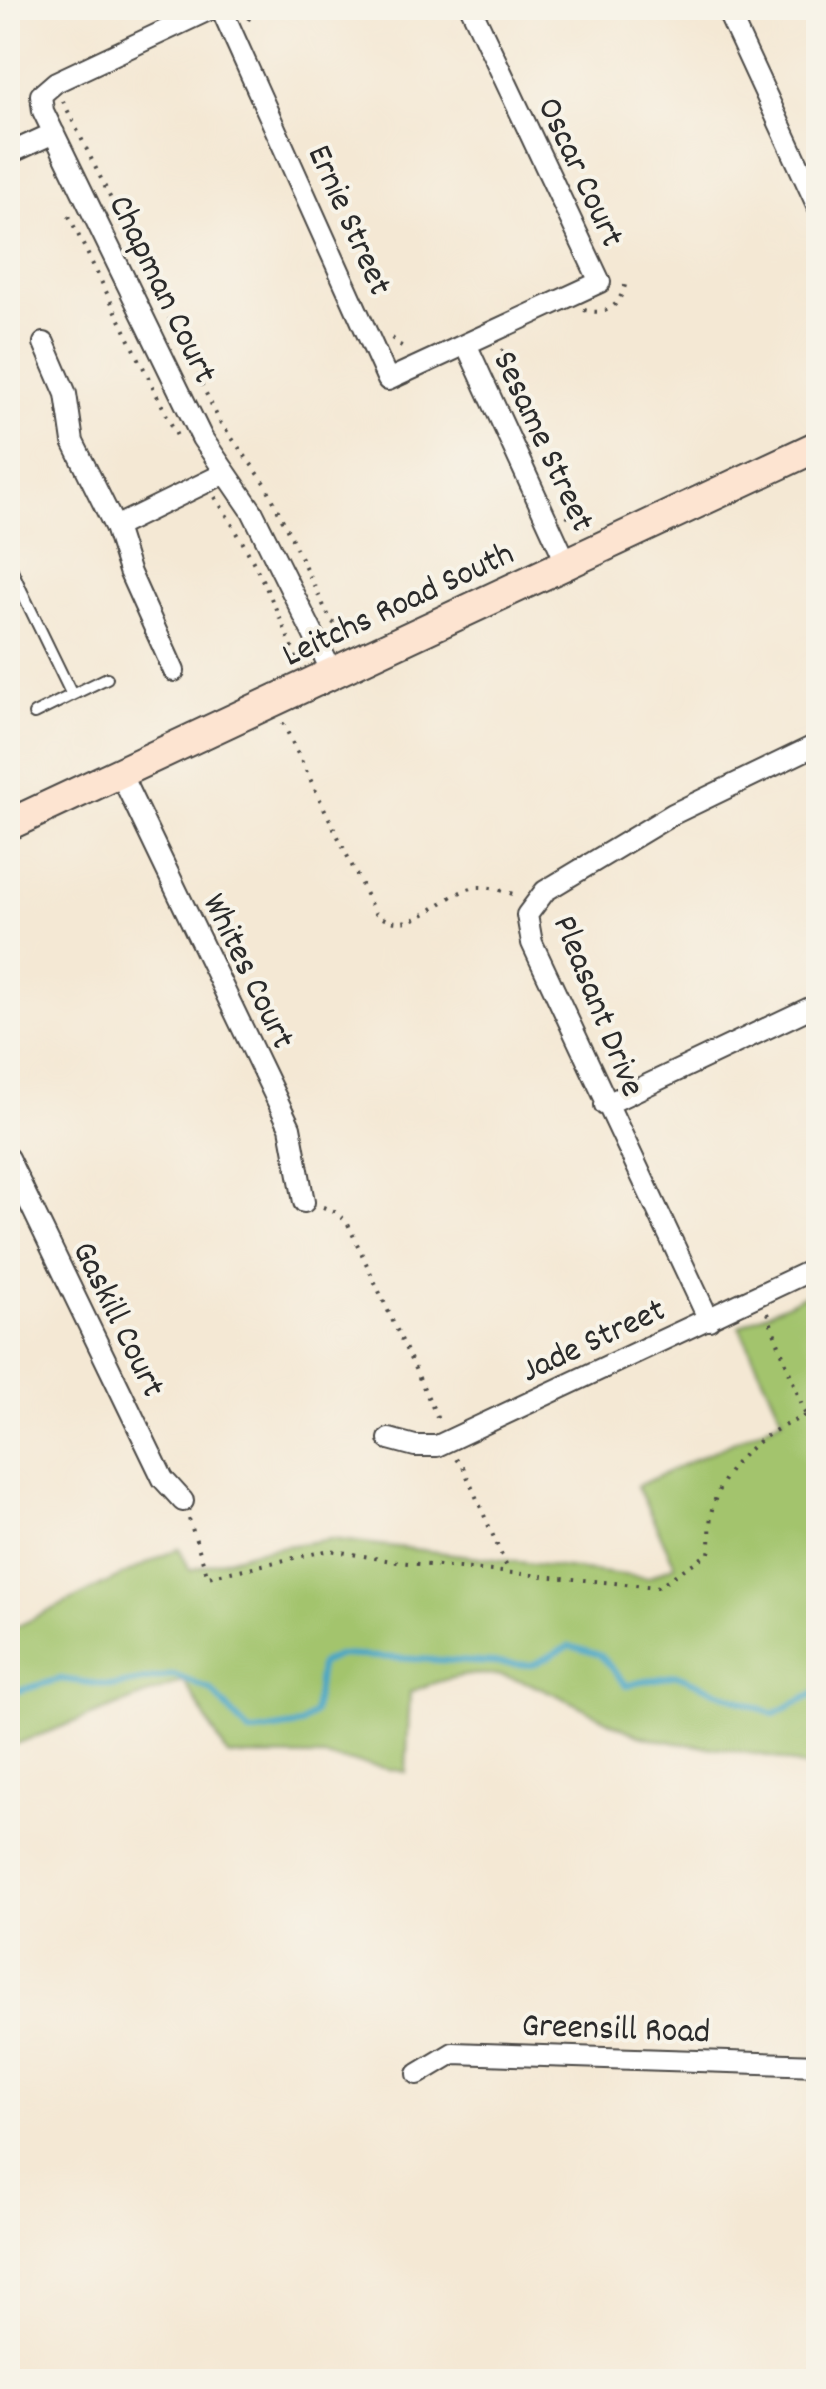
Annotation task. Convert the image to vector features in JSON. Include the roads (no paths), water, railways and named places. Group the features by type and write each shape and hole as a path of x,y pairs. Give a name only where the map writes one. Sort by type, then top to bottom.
{"street":[{"name":"Chapman Court","path":"213,8 56,82 41,95 54,133 202,438 252,511 333,674"},
{"name":"Ernie Street","path":"221,8 388,380 466,344"},
{"name":"Oscar Court","path":"466,344 600,282 472,8"},
{"path":"726,8 818,207"},
{"path":"8,154 54,133"},
{"path":"44,343 66,394 73,442 115,527 129,571 174,671"},
{"name":"Sesame Street","path":"466,344 567,564"},
{"name":"Leitchs Road South","path":"8,825 818,446"},
{"path":"115,527 225,473"},
{"name":"Pleasant Drive","path":"709,1320 532,943 528,915 536,898 672,814 818,744"},
{"name":"Whites Court","path":"120,773 290,1127 304,1202"},
{"path":"606,1104 818,1004"},
{"name":"Gaskill Court","path":"8,1158 163,1478 183,1501"},
{"name":"Jade Street","path":"389,1439 415,1446 437,1446 818,1267"},
{"name":"Greensill Road","path":"418,2074 453,2053 818,2065"}],"lane":[{"path":"8,561 72,695"},
{"path":"8,599 22,592"},
{"path":"34,714 107,678"}],"waterway":[{"path":"8,1694 60,1679 114,1686 174,1675 211,1690 250,1733 300,1725 314,1713 320,1664 339,1655 532,1665 570,1646 600,1655 626,1685 677,1675 774,1714 818,1692"}]}
